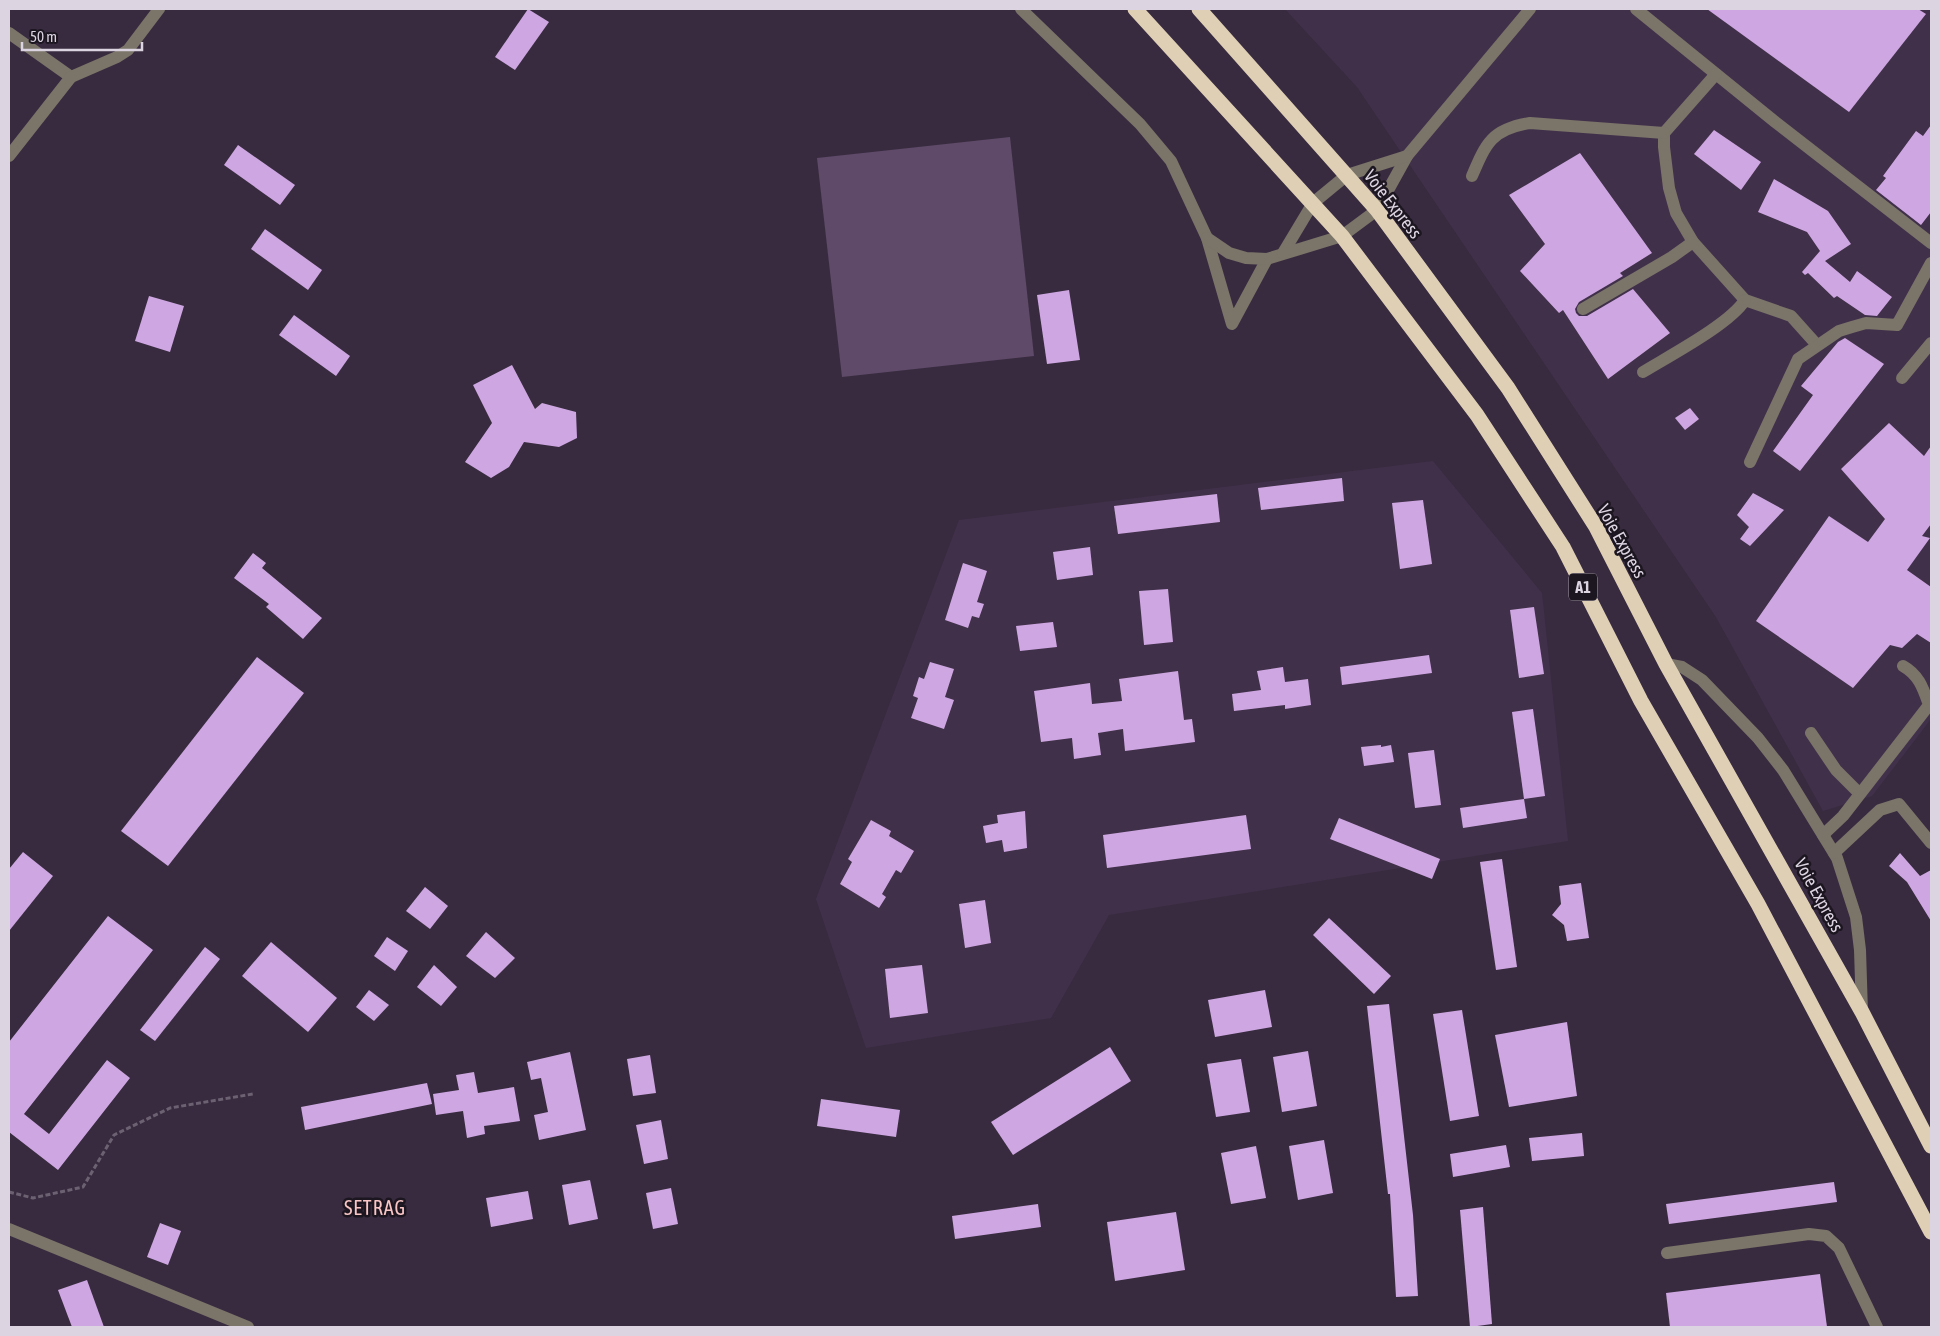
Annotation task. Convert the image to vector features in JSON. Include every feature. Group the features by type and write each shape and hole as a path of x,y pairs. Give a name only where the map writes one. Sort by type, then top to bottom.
{"highway":[{"name":"A1","path":"1135,9 1342,236 1477,415 1563,547 1641,702 1758,904 1931,1232"},
{"name":"Voie Express","path":"1199,9 1377,210 1508,388 1596,527 1666,664 1862,1012 1931,1146"}],"street":[{"path":"9,156 71,77 117,57 128,50 159,9"},
{"path":"1021,9 1140,124 1171,161 1207,238 1232,324 1266,259"},
{"path":"1207,238 1229,253 1246,258 1266,259 1342,236 1377,210 1406,156 1530,9"},
{"path":"1636,9 1931,243"},
{"path":"9,33 71,77"},
{"path":"1716,74 1664,133 1669,188 1676,213 1693,242 1744,300 1790,316 1817,345"},
{"path":"1472,176 1484,147 1494,136 1511,126 1530,123 1664,133"},
{"path":"1283,254 1313,203 1347,176 1406,156"},
{"path":"1583,309 1672,257 1693,242"},
{"path":"1750,462 1798,359 1839,331 1866,323 1896,325 1931,263"},
{"path":"1643,372 1725,320 1738,310 1744,300"},
{"path":"1902,378 1931,343"},
{"path":"1666,664 1682,666 1702,680 1758,738 1783,770 1834,853 1856,917 1860,950 1862,1012"},
{"path":"1823,835 1843,816 1929,705 1924,688 1914,672 1903,666"},
{"path":"1811,733 1836,770 1859,794"},
{"path":"1834,853 1880,810 1900,804 1931,843"},
{"path":"9,1229 248,1327"},
{"path":"1667,1253 1809,1234 1826,1236 1839,1248 1877,1327"}],"path":[{"path":"9,1192 33,1198 83,1187 114,1135 170,1108 253,1094"}],"shaded area":[{"path":"1285,9 1931,9 1931,719 1872,796 1823,811 1716,617 1357,87"},
{"path":"1010,137 1034,356 842,377 817,158"},
{"path":"1433,461 1542,593 1568,841 1109,915 1051,1018 866,1048 816,899 959,520"}],"building":[{"path":"528,9 549,22 515,70 495,57"},
{"path":"1707,9 1918,9 1926,14 1849,112"},
{"path":"1931,125 1931,212 1921,225 1876,190 1886,178 1883,176 1916,131 1923,136"},
{"path":"1714,130 1761,162 1741,190 1694,154"},
{"path":"238,145 295,185 280,205 224,165"},
{"path":"1580,153 1652,253 1620,273 1623,276 1579,302 1575,309 1576,313 1579,316 1587,316 1633,289 1670,333 1608,379 1563,310 1559,313 1520,271 1545,244 1509,195"},
{"path":"1774,179 1828,211 1851,244 1825,261 1850,282 1857,271 1892,297 1877,316 1865,315 1837,296 1834,298 1808,273 1805,275 1802,272 1820,251 1807,232 1758,212"},
{"path":"265,229 322,270 308,290 251,249"},
{"path":"1069,290 1080,360 1047,364 1037,295"},
{"path":"149,296 184,306 170,352 135,341"},
{"path":"294,315 350,356 336,376 279,335"},
{"path":"1845,338 1884,364 1800,471 1773,451 1813,395 1801,386 1838,342"},
{"path":"512,365 535,409 542,403 576,412 577,438 559,447 524,442 509,467 491,478 465,462 492,423 473,385"},
{"path":"1690,408 1699,419 1685,430 1675,418"},
{"path":"1889,423 1924,456 1931,446 1931,524 1922,536 1930,538 1907,570 1931,587 1931,643 1917,634 1902,648 1890,645 1853,688 1756,621 1829,516 1868,542 1885,519 1841,469"},
{"path":"1342,478 1344,501 1261,510 1258,488"},
{"path":"1753,493 1784,510 1750,546 1740,539 1749,527 1737,515"},
{"path":"1217,494 1220,522 1118,534 1114,506"},
{"path":"1423,500 1432,564 1400,569 1392,503"},
{"path":"1090,547 1093,575 1057,580 1053,552"},
{"path":"253,553 266,563 262,568 322,618 303,639 266,607 269,604 234,578"},
{"path":"963,563 987,571 977,602 984,604 979,618 972,616 968,628 945,620"},
{"path":"1168,589 1173,642 1144,645 1139,591"},
{"path":"1534,607 1544,674 1519,678 1510,610"},
{"path":"1053,622 1057,647 1020,651 1016,626"},
{"path":"1429,655 1432,673 1342,685 1340,667"},
{"path":"257,657 304,693 168,866 121,831"},
{"path":"930,662 954,669 945,697 954,700 944,729 911,718 918,698 913,696 919,677 924,679"},
{"path":"1283,667 1285,682 1308,679 1311,705 1285,709 1285,705 1234,711 1232,694 1261,690 1257,671"},
{"path":"1178,671 1184,720 1192,719 1195,742 1125,751 1123,729 1098,733 1101,755 1074,759 1072,738 1041,742 1034,691 1090,683 1092,704 1122,701 1119,679"},
{"path":"1533,709 1545,796 1524,799 1512,712"},
{"path":"1381,745 1381,747 1391,745 1394,762 1364,766 1361,747"},
{"path":"1434,750 1441,805 1415,808 1408,753"},
{"path":"1524,799 1527,818 1463,828 1460,808"},
{"path":"1025,811 1027,848 1004,852 1002,840 986,843 983,826 998,823 997,815"},
{"path":"1246,815 1251,849 1107,868 1103,835"},
{"path":"1339,818 1440,859 1432,879 1330,839"},
{"path":"871,820 891,831 889,836 914,851 901,873 896,870 882,894 886,897 879,908 840,884 852,862 848,859"},
{"path":"23,852 53,876 9,931 9,869"},
{"path":"1900,853 1920,876 1931,870 1931,921 1907,882 1889,866"},
{"path":"1502,859 1517,967 1496,970 1480,862"},
{"path":"1581,883 1589,938 1567,941 1564,925 1552,915 1561,904 1559,886"},
{"path":"425,887 448,906 430,929 406,911"},
{"path":"985,900 991,943 965,948 959,904"},
{"path":"108,916 153,950 24,1114 49,1134 107,1060 130,1078 58,1170 9,1132 9,1042"},
{"path":"1329,918 1391,976 1374,994 1313,935"},
{"path":"486,932 515,958 495,978 466,956"},
{"path":"387,937 408,951 395,971 374,956"},
{"path":"271,942 337,998 308,1032 242,976"},
{"path":"205,947 220,959 155,1041 140,1030"},
{"path":"434,965 457,987 441,1006 417,987"},
{"path":"922,965 928,1013 890,1018 885,969"},
{"path":"369,990 389,1005 374,1021 356,1007"},
{"path":"1265,990 1272,1027 1215,1037 1208,1000"},
{"path":"1389,1004 1413,1215 1418,1296 1396,1297 1390,1194 1388,1194 1367,1006"},
{"path":"1462,1010 1479,1116 1450,1121 1433,1014"},
{"path":"1567,1022 1577,1096 1509,1107 1495,1035"},
{"path":"1110,1047 1131,1081 1013,1155 991,1122"},
{"path":"1308,1051 1317,1106 1282,1112 1273,1057"},
{"path":"570,1052 586,1130 539,1140 534,1115 548,1112 541,1078 531,1080 527,1062"},
{"path":"650,1055 656,1093 633,1096 627,1059"},
{"path":"1241,1059 1250,1112 1216,1117 1207,1064"},
{"path":"474,1072 478,1093 514,1087 520,1121 484,1126 485,1134 467,1138 463,1111 436,1115 433,1094 459,1090 456,1075"},
{"path":"427,1083 432,1104 305,1130 301,1107"},
{"path":"821,1099 900,1110 896,1137 817,1126"},
{"path":"661,1120 668,1159 644,1164 636,1125"},
{"path":"1582,1133 1584,1156 1532,1161 1529,1138"},
{"path":"1324,1140 1333,1193 1298,1200 1289,1146"},
{"path":"1506,1145 1510,1167 1453,1177 1450,1154"},
{"path":"1256,1146 1266,1198 1231,1204 1221,1153"},
{"path":"590,1180 598,1219 569,1225 562,1185"},
{"path":"1834,1182 1837,1202 1669,1224 1666,1204"},
{"path":"671,1188 678,1224 653,1229 646,1193"},
{"path":"528,1191 533,1219 491,1227 486,1198"},
{"path":"1038,1204 1041,1227 955,1239 952,1216"},
{"path":"1483,1207 1492,1324 1470,1327 1460,1210"},
{"path":"1176,1212 1185,1270 1115,1281 1107,1222"},
{"path":"160,1223 181,1231 168,1265 147,1257"},
{"path":"1820,1274 1827,1327 1670,1327 1666,1293"},
{"path":"87,1280 104,1327 72,1327 58,1290"}],"district":[{"name":"SETRAG","path":"375,1207"}]}
